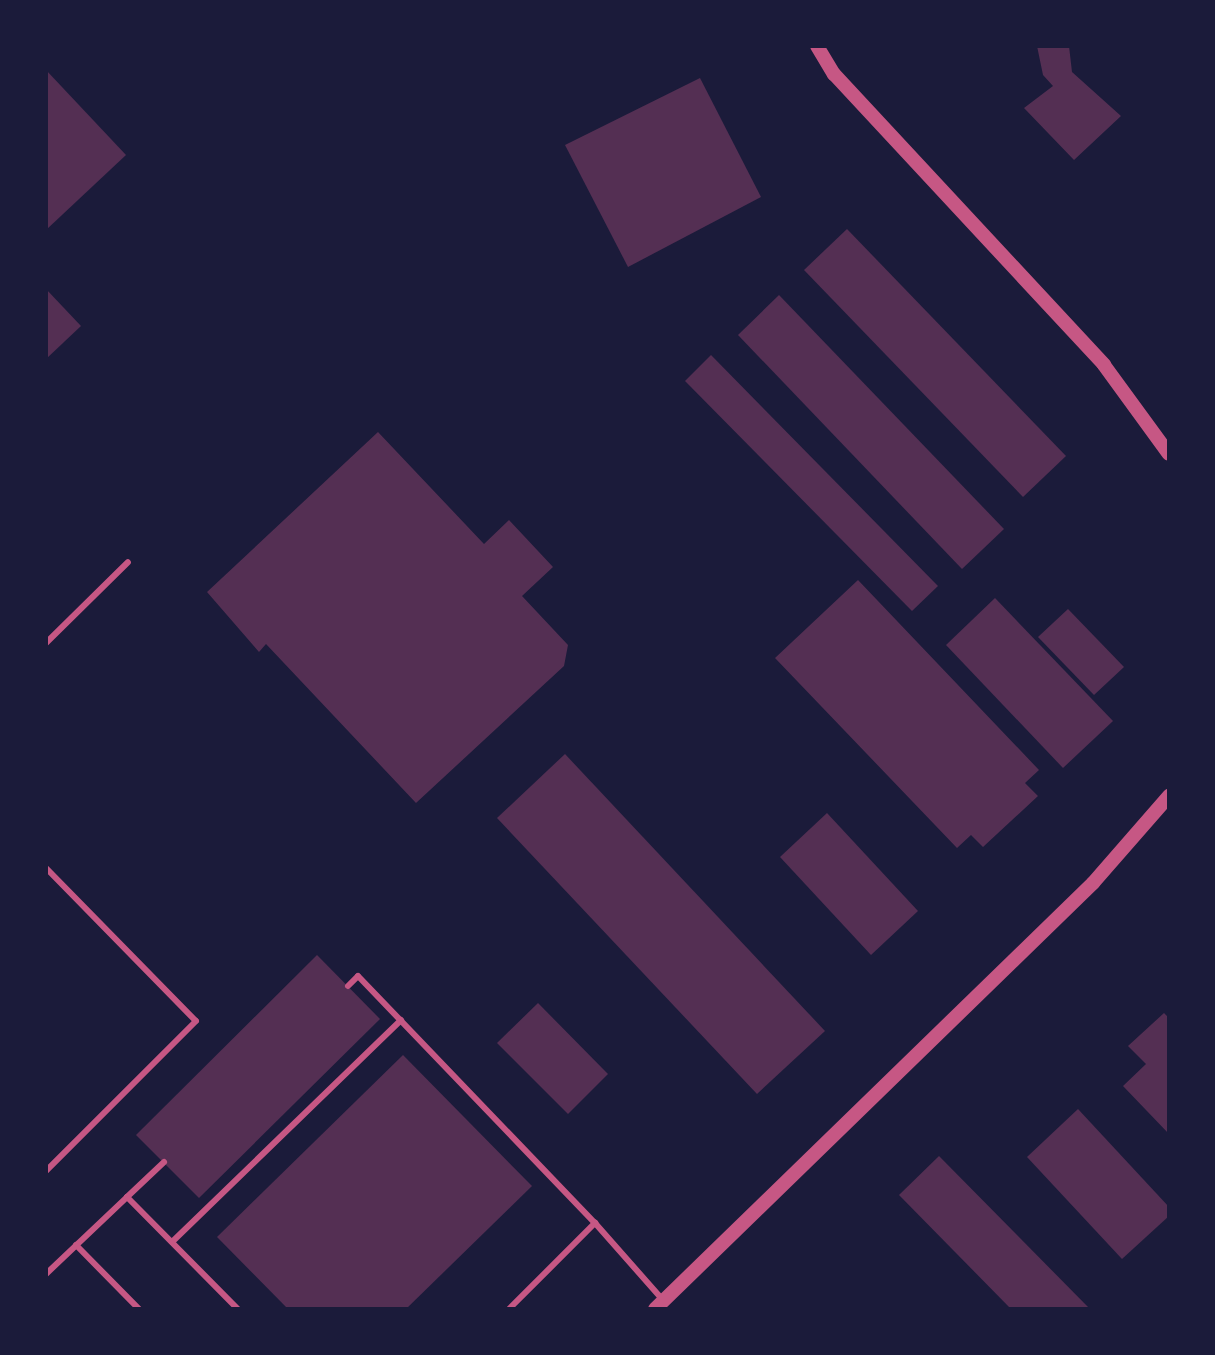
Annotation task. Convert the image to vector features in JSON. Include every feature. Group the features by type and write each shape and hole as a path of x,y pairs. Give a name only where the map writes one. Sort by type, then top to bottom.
{"street":[{"path":"817,46 834,74 1104,365 1169,454"},
{"path":"660,1305 1093,883 1169,796"}],"lane":[{"path":"46,643 128,562"},
{"path":"46,868 196,1021 59,1153 46,1171"},
{"path":"348,986 358,976 595,1223 660,1305"},
{"path":"172,1242 401,1020"},
{"path":"46,1159 59,1153"},
{"path":"46,1274 164,1162"},
{"path":"127,1197 238,1309"},
{"path":"509,1309 595,1223"},
{"path":"76,1245 139,1309"}],"building":[{"path":"1037,46 1069,46 1072,72 1121,116 1074,160 1024,108 1053,86 1043,75"},
{"path":"46,70 126,155 46,230"},
{"path":"700,78 761,197 628,267 565,145"},
{"path":"847,229 1066,456 1023,497 804,270"},
{"path":"46,289 81,326 46,359"},
{"path":"779,295 1004,529 962,569 738,335"},
{"path":"711,355 938,586 912,611 685,381"},
{"path":"378,432 484,544 509,520 553,567 522,596 568,645 564,666 416,803 266,644 259,652 207,592"},
{"path":"858,580 1039,770 1025,783 1038,796 983,847 971,835 957,848 775,658"},
{"path":"995,598 1113,721 1063,768 946,645"},
{"path":"1068,609 1124,667 1094,695 1038,637"},
{"path":"565,754 825,1031 757,1094 497,818"},
{"path":"827,813 918,911 871,955 780,857"},
{"path":"317,955 380,1019 199,1198 136,1135"},
{"path":"538,1003 608,1074 568,1114 497,1043"},
{"path":"1164,1013 1169,1018 1169,1134 1123,1086 1146,1064 1128,1046"},
{"path":"403,1055 532,1186 406,1309 288,1309 217,1237"},
{"path":"1078,1109 1169,1207 1169,1216 1122,1259 1027,1157"},
{"path":"939,1156 1090,1309 1011,1309 899,1195"}]}
